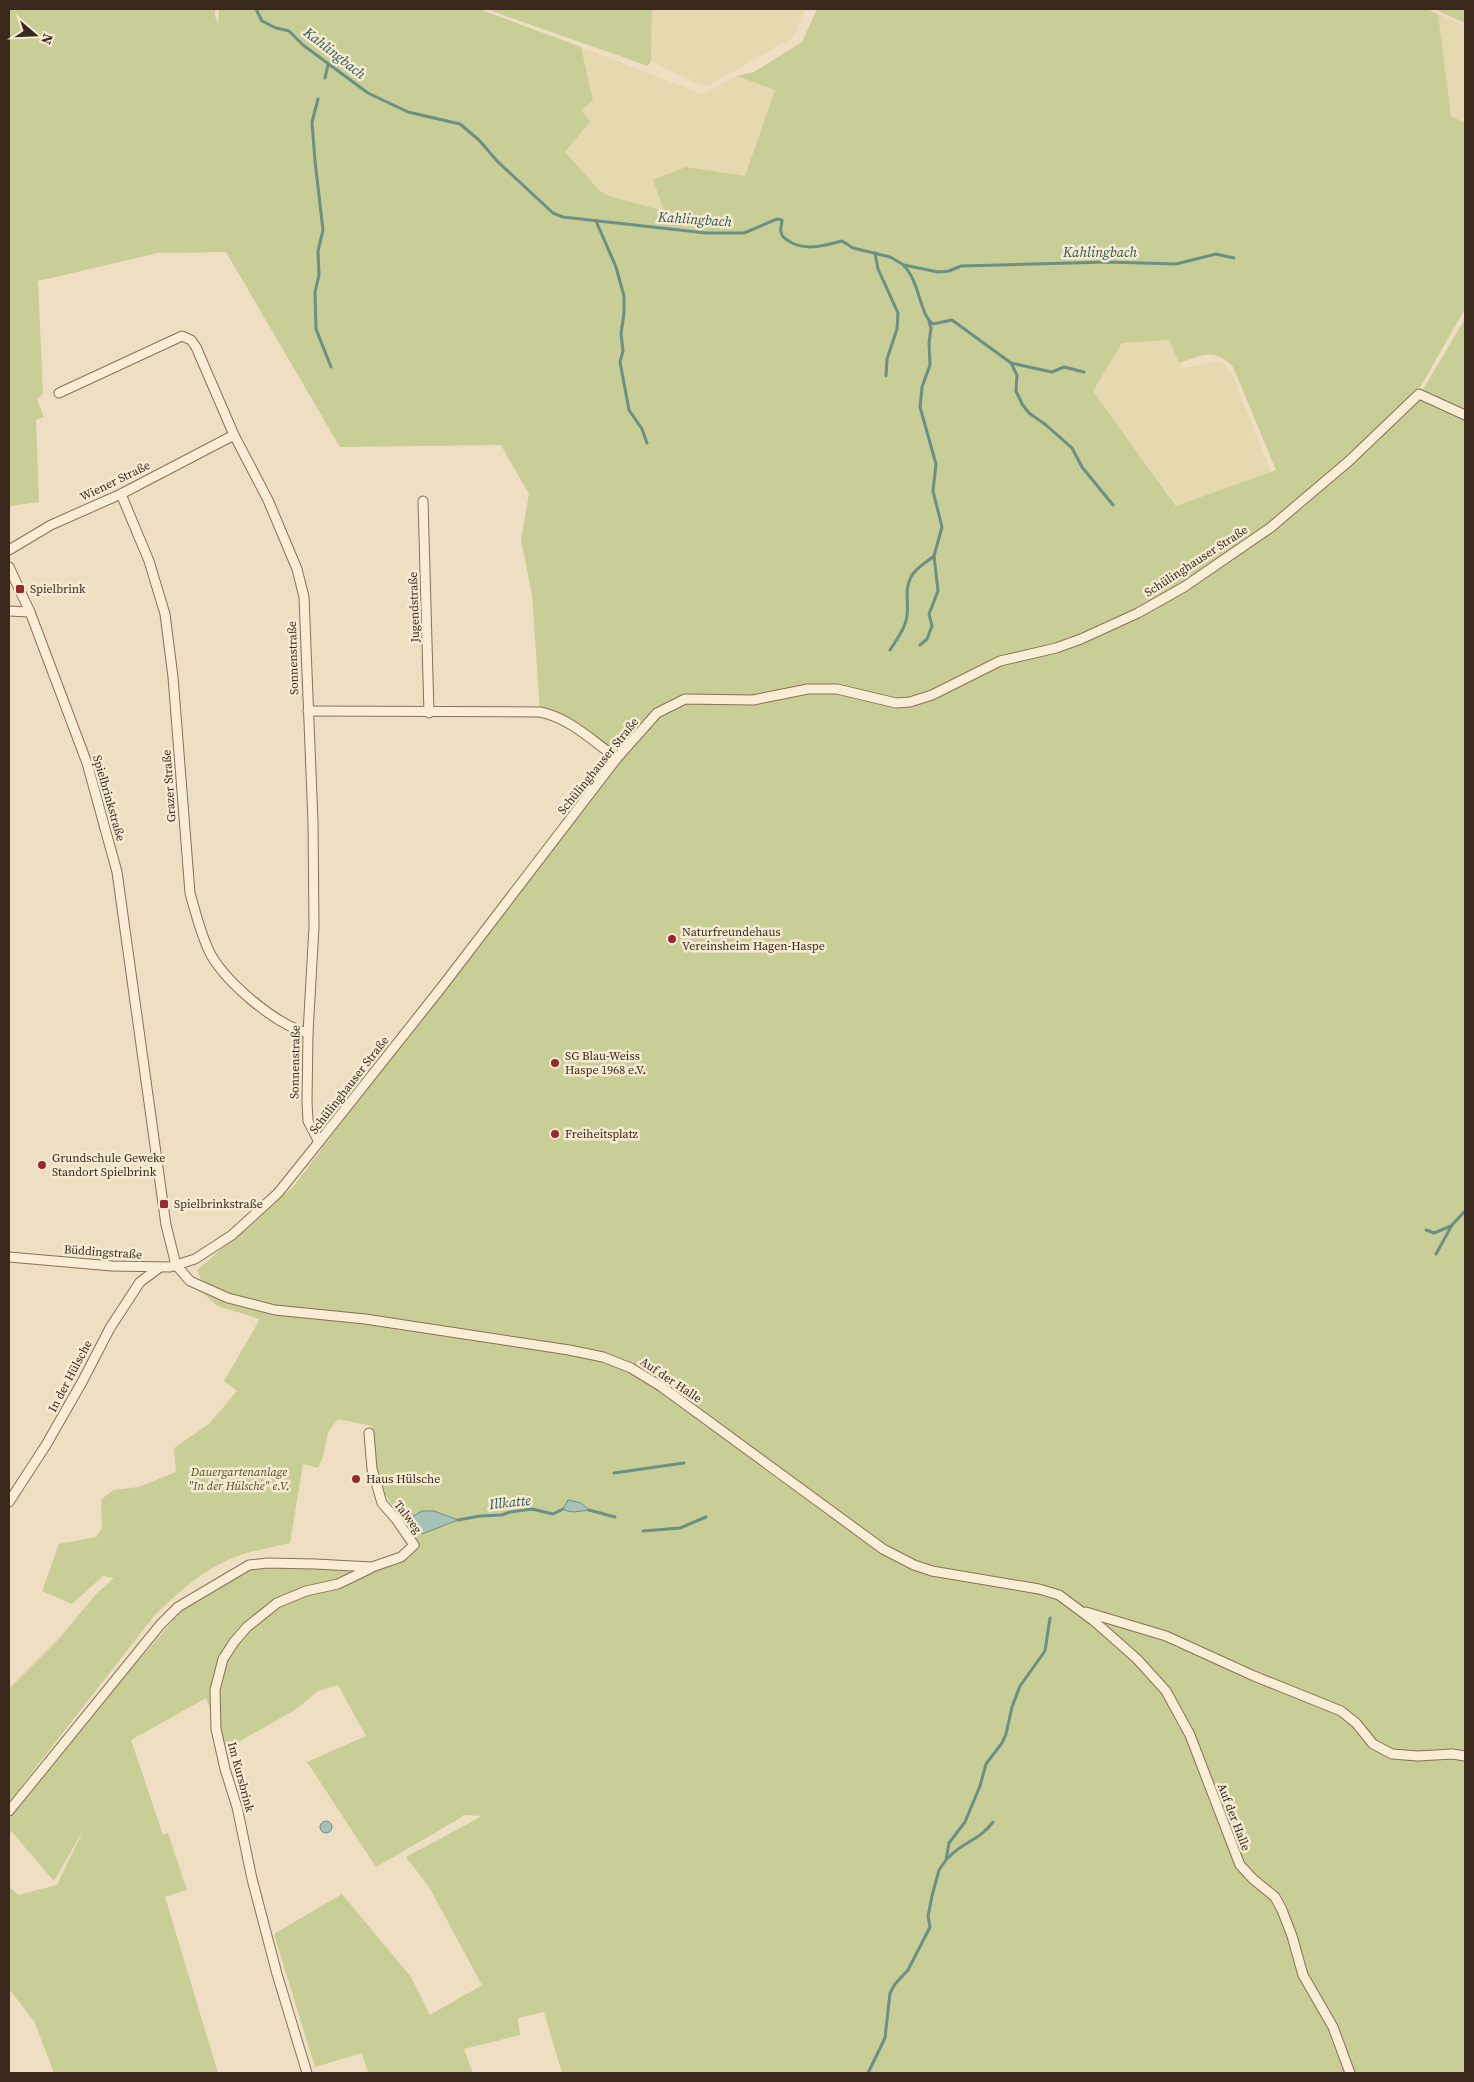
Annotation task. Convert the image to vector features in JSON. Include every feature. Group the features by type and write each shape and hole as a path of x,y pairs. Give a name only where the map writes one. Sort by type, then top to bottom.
{"street":[{"name":"Sonnenstraße","path":"59,393 182,336 186,337 196,347 234,435 268,500 297,569 304,595 313,822 314,918 308,1033 308,1121 319,1142"},
{"name":"Schülinghauser Straße","path":"195,1259 232,1235 272,1198 319,1142 476,943 617,758 657,713 685,699 753,700 808,689 837,689 896,703 910,702 932,695 1000,661 1056,648 1109,627 1184,586 1270,528 1349,461 1419,394 1465,415"},
{"name":"Wiener Straße","path":"9,550 50,525 121,494 234,435"},
{"name":"Grazer Straße","path":"121,494 149,561 165,614 174,696 190,894 200,928 212,956 230,979 251,1000 296,1030 308,1033"},
{"name":"Jugendstraße","path":"423,501 428,713"},
{"name":"Spielbrinkstraße","path":"9,567 30,612 88,763 117,872 166,1224 176,1265"},
{"path":"9,611 30,612"},
{"path":"308,712 540,712 554,715 567,722 617,758"},
{"name":"Büddingstraße","path":"9,1257 159,1268 195,1259"},
{"name":"Auf der Halle","path":"176,1265 190,1281 228,1298 275,1310 365,1319 603,1356 631,1368 662,1387 883,1549 914,1565 932,1571 1039,1589 1059,1595 1084,1612 1137,1659 1166,1691 1190,1735 1240,1865 1253,1879 1275,1897 1282,1910 1303,1974 1333,2027 1350,2073"},
{"name":"In der Hülsche","path":"9,1502 68,1406 110,1328 140,1282 159,1268"},
{"name":"Talweg","path":"369,1433 372,1469 382,1503 396,1519 414,1546 401,1557 375,1567"},
{"path":"9,1811 160,1625 178,1607 249,1565 268,1563 375,1567"},
{"name":"Im Kursbrink","path":"307,2073 277,1974 252,1879 237,1807 225,1769 216,1729 214,1690 223,1659 234,1642 247,1627 277,1603 306,1591 338,1584 375,1567"},
{"name":"Auf der Halle","path":"1084,1612 1166,1636 1254,1676 1341,1711 1356,1723 1373,1744 1392,1754 1418,1756 1452,1754 1465,1756"}],"shaded area":[{"path":"652,9 805,9 794,37 707,86 692,81 651,61"},
{"path":"1438,14 1465,26 1465,122 1451,118"},
{"path":"581,47 702,94 737,76 775,90 745,177 686,167 653,181 665,211 609,196 600,191 565,152 590,122 582,110 593,100"},
{"path":"1169,340 1182,368 1216,361 1224,364 1231,371 1271,472 1177,506 1093,391 1122,343"}],"green space":[{"name":"Dauergartenanlage \"In der Hülsche\" e.V.","path":"9,9 215,9 218,24 219,9 479,9 581,47 593,100 582,110 590,122 565,152 600,191 609,196 664,211 653,180 686,167 745,176 775,90 737,76 754,72 802,42 817,9 1427,9 1438,14 1451,117 1465,122 1465,309 1418,391 1465,415 1465,2073 562,2073 544,2012 518,2018 520,2035 464,2049 473,2073 368,2073 362,2053 315,2067 274,1934 342,1894 411,1977 430,2015 482,1985 429,1887 406,1857 482,1816 463,1815 376,1867 307,1762 366,1736 338,1685 318,1691 295,1710 226,1749 206,1698 131,1740 163,1835 168,1833 187,1890 165,1897 218,2073 54,2073 34,2021 9,1989 9,1886 18,1895 57,1885 85,1827 54,1881 11,1831 9,1833 9,1819 55,1757 183,1609 251,1566 313,1567 371,1571 397,1564 408,1555 401,1519 385,1494 377,1472 372,1426 338,1419 328,1432 323,1457 318,1468 303,1464 290,1543 250,1552 226,1561 203,1574 173,1598 154,1616 9,1802 9,1689 56,1642 97,1593 114,1578 103,1576 72,1604 42,1591 59,1544 96,1537 102,1528 101,1500 113,1490 139,1487 176,1472 174,1448 209,1424 237,1391 224,1381 260,1319 218,1306 198,1289 202,1281 197,1270 293,1187 617,758 596,743 540,712 532,595 521,540 529,494 501,445 340,447 226,252 158,253 38,281 43,394 37,399 44,417 36,420 39,502 9,506","holes":["1169,340 1179,363 1208,354 1220,357 1233,367 1276,470 1176,506 1093,391 1122,343"]},
{"path":"486,9 652,9 651,61 648,66"},
{"path":"1438,9 1465,9 1465,23 1438,11"},
{"path":"1465,319 1465,412 1422,391"}],"water":[{"path":"568,1500 581,1503 589,1510 566,1511 563,1509"},
{"path":"422,1511 434,1511 458,1520 422,1534 415,1527 412,1517"},
{"path":"324,1821 328,1821 332,1827 328,1833 324,1833 320,1829 320,1825"}],"waterway":[{"name":"Kahlingbach","path":"256,9 262,21 276,28 289,31 303,45 368,93 408,112 460,124 479,140 498,162 553,213 563,217 706,233 744,233 777,219 782,220 781,231 784,237 798,245 817,247 842,241 853,248 890,257 904,265 938,272 949,271 961,266 1107,262 1176,264 1216,254 1234,258"},
{"path":"325,78 328,65"},
{"path":"318,99 312,122 323,230 318,251 319,275 315,292 316,329 331,367"},
{"path":"596,221 616,267 624,296 621,334 623,351 620,362 629,410 642,429 647,443"},
{"path":"875,253 878,269 898,313 897,329 887,359 886,376"},
{"path":"904,266 913,281 929,320 933,324 952,320 1011,363 1017,375 1016,391 1022,404 1029,413 1072,448 1082,467 1113,505"},
{"path":"920,645 927,639 932,626 929,614 938,591 934,556 942,527 933,491 936,464 920,407 922,387 930,365 929,343 931,328 929,322"},
{"path":"1011,363 1052,372 1064,367 1084,372"},
{"path":"890,650 905,625 908,587 911,577 918,568 934,556"},
{"path":"1436,1254 1452,1225 1465,1211"},
{"path":"1426,1230 1434,1233 1451,1226"},
{"path":"614,1473 684,1463"},
{"name":"Illkatte","path":"458,1520 502,1515 532,1509 553,1514 563,1509"},
{"path":"589,1510 615,1517"},
{"path":"643,1531 680,1528 706,1517"},
{"path":"868,2073 885,2038 890,1993 895,1984 908,1970 930,1927 928,1916 932,1896 939,1870 946,1860 949,1843 965,1822 980,1786 986,1764 1002,1743 1020,1686 1045,1651 1050,1618"},
{"path":"948,1858 959,1848 982,1833 993,1822"}],"place":[{"name":"Spielbrink","path":"20,589"},
{"name":"Naturfreundehaus Vereinsheim Hagen-Haspe","path":"672,939"},
{"name":"SG Blau-Weiss Haspe 1968 e.V.","path":"555,1063"},
{"name":"Freiheitsplatz","path":"555,1134"},
{"name":"Grundschule Geweke Standort Spielbrink","path":"42,1165"},
{"name":"Spielbrinkstraße","path":"164,1204"},
{"name":"Haus Hülsche","path":"356,1479"}]}
